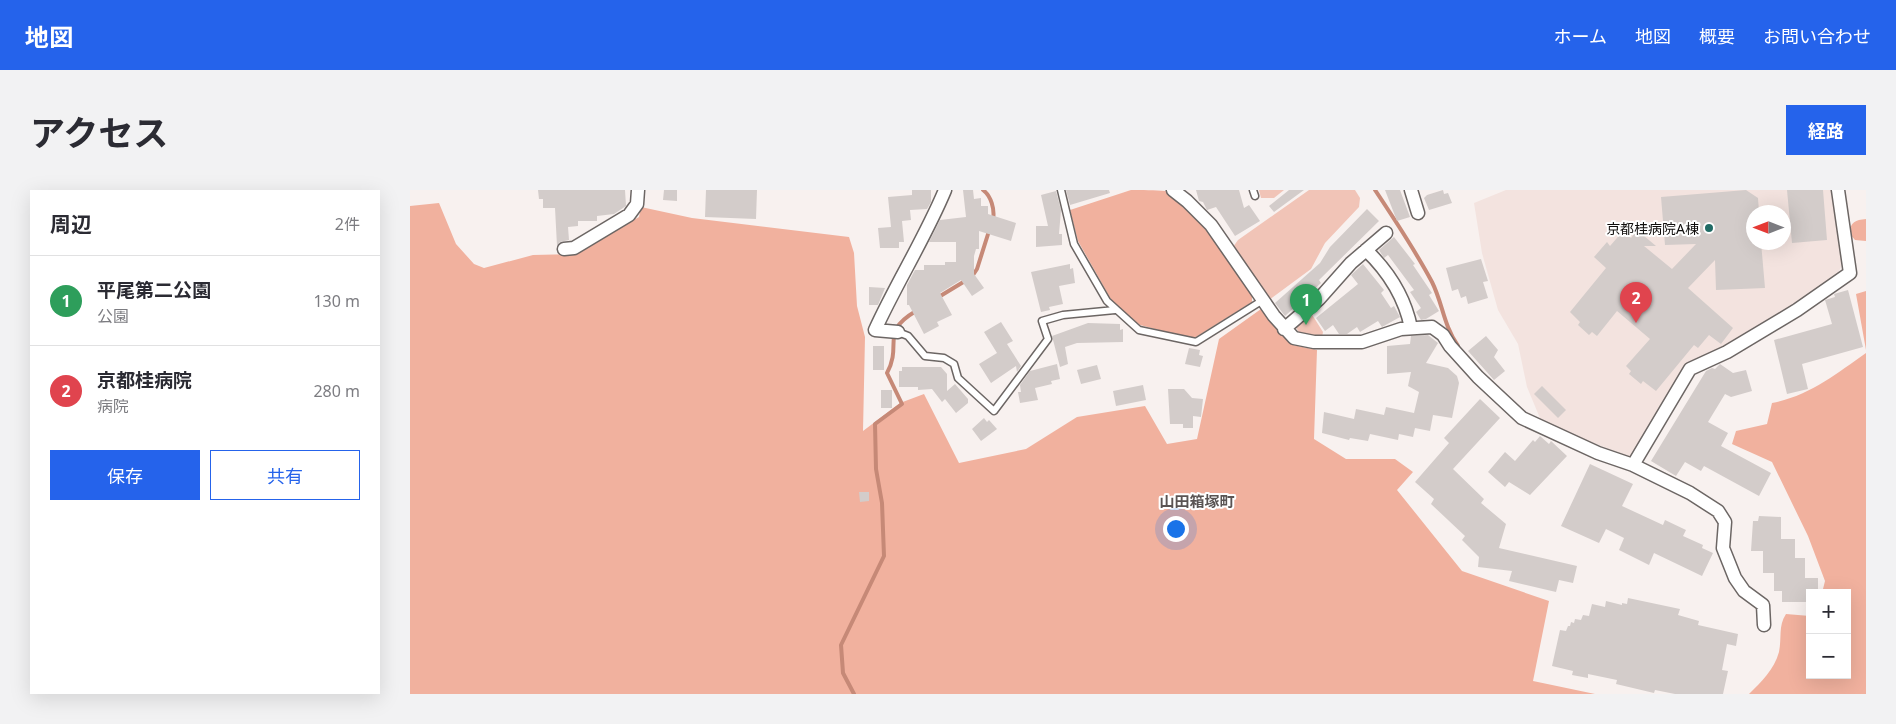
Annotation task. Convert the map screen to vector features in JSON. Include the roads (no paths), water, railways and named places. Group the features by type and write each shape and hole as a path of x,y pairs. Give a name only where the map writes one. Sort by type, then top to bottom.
{"street":[{"path":"564,249 574,248 629,215 637,204 638,190"},
{"path":"894,332 875,330 891,296 931,224 945,190"},
{"path":"1173,190 1211,225 1284,329 1294,338 1314,342 1362,342 1401,329 1432,328 1443,335 1450,346 1478,377 1522,418 1598,453 1633,465 1690,493 1718,511 1725,522 1723,548 1726,561 1744,590 1763,605 1764,625"},
{"path":"1411,190 1418,213"},
{"path":"1633,465 1690,369 1727,352 1798,310 1850,273 1838,190"},
{"path":"1284,329 1319,299 1351,263 1386,233"},
{"path":"1366,250 1377,261 1395,286 1407,309 1411,328"}],"lane":[{"path":"1061,190 1074,244 1107,301 1139,330 1196,342 1263,300"},
{"path":"894,332 908,336 925,356 944,358 954,364 958,378 994,411 1048,339 1042,321 1062,316 1115,310"}],"waterway":[{"path":"983,190 992,203 993,220"},
{"path":"1375,190 1432,282 1449,330 1458,346"},
{"path":"971,278 977,269 989,231"},
{"path":"937,298 965,281"},
{"path":"854,694 843,673 841,645 884,556 882,503 876,469 875,424 902,404 887,373 893,354 895,332 898,326 916,311"}],"place":[{"name":"京都桂病院A棟","path":"1709,228"},
{"name":"京都桂病院","path":"1636,323"},
{"name":"平尾第二公園","path":"1306,325"}],"district":[{"name":"山田箱塚町","path":"1197,501"}]}
